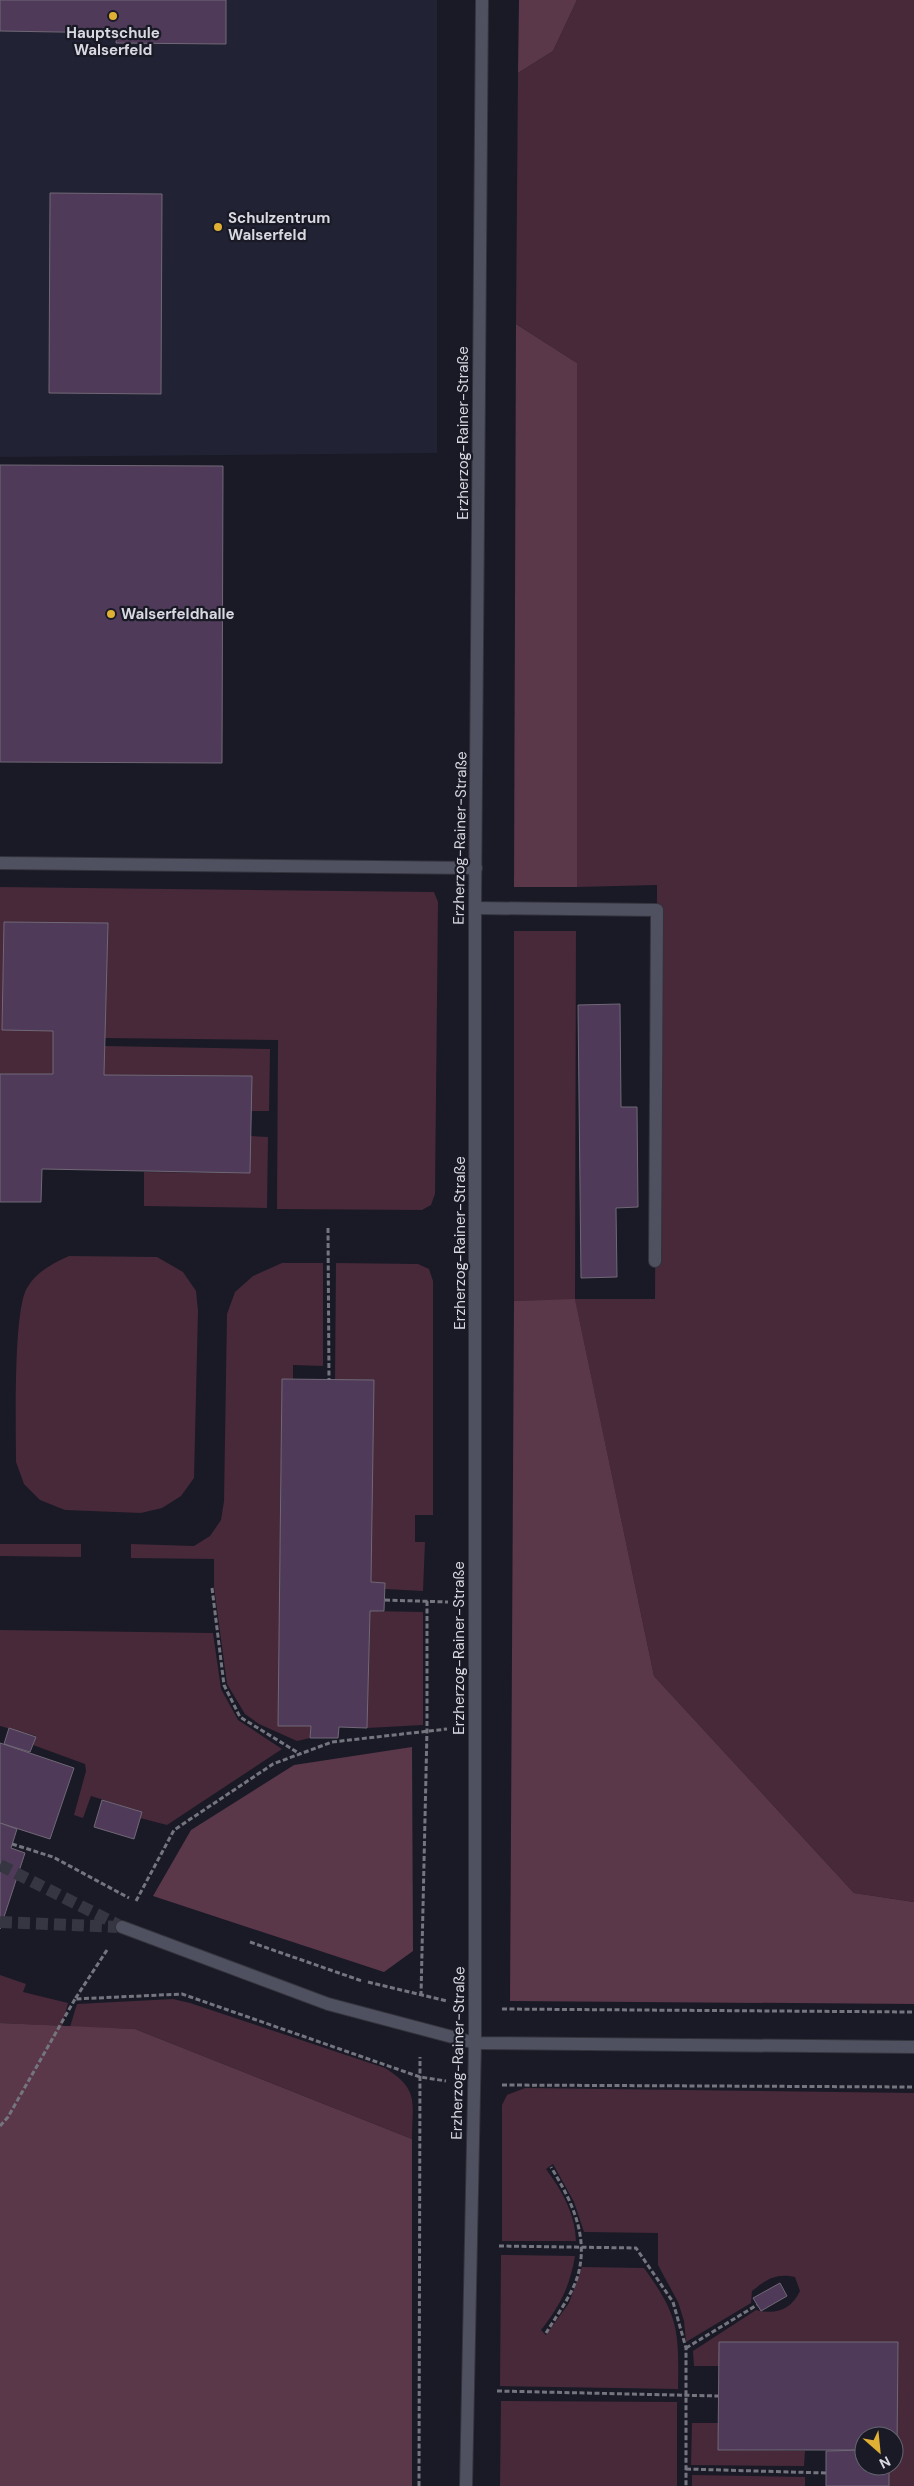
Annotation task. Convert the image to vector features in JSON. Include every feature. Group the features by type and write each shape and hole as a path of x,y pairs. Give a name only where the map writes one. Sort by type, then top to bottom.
{"lane":[{"name":"Erzherzog-Rainer-Straße","path":"466,2486 476,2043 475,908 482,0"},
{"path":"0,863 476,868"},
{"path":"475,908 657,910 655,1262"},
{"path":"122,1927 328,2004 476,2043 914,2047"}],"path":[{"path":"328,1228 329,1380"},
{"path":"212,1588 224,1685 240,1716 300,1754"},
{"path":"385,1600 476,1603"},
{"path":"122,1927 174,1830 273,1764 332,1742 427,1730 475,1728"},
{"path":"0,2126 8,2117 75,1999"},
{"path":"546,2332 578,2275 581,2247 579,2226 568,2195 550,2167"},
{"path":"471,2245 636,2248 672,2302 686,2348 686,2486"},
{"path":"686,2348 757,2304"},
{"path":"468,2390 718,2396"},
{"path":"686,2469 826,2473"}],"shaded area":[{"name":"Schulzentrum Walserfeld","path":"0,0 437,0 437,453 0,457"},
{"path":"519,0 577,0 553,51 518,73"},
{"path":"577,0 914,0 914,1902 854,1893 654,1676 575,1300 514,1301 514,931 576,931 575,1299 655,1299 657,885 577,887 577,363 516,324 518,73 553,51"},
{"path":"516,324 577,363 577,887 514,887"},
{"path":"0,887 434,892 438,902 435,1194 431,1205 422,1210 277,1209 278,1040 105,1038 108,923 4,922 2,1029 53,1031 53,1074 0,1074"},
{"path":"105,1046 270,1049 269,1111 251,1111 252,1076 104,1075"},
{"path":"250,1136 268,1137 267,1208 144,1206 144,1172 249,1173"},
{"path":"69,1256 157,1257 183,1272 196,1291 198,1311 194,1478 181,1496 162,1508 141,1513 65,1510 40,1500 24,1484 16,1462 16,1371 19,1320 27,1288 31,1282 51,1265"},
{"path":"282,1263 323,1263 323,1366 293,1365 293,1379 282,1380 278,1726 311,1726 310,1738 297,1741 259,1724 245,1714 227,1684 214,1587 214,1559 131,1558 131,1544 194,1546 210,1536 221,1520 224,1501 227,1314 235,1292 253,1276"},
{"path":"336,1263 418,1264 429,1269 433,1281 433,1515 415,1515 415,1542 425,1542 423,1591 385,1589 385,1583 371,1582 335,1380"},
{"path":"575,1299 654,1676 854,1893 914,1902 914,2004 510,2001 514,1301"},
{"path":"0,1544 81,1544 81,1557 0,1556"},
{"path":"370,1611 423,1612 423,1725 367,1728"},
{"path":"0,1630 213,1633 221,1689 238,1720 282,1749 167,1825 140,1818 142,1812 91,1796 83,1818 74,1815 86,1771 85,1764 33,1745 36,1736 0,1726"},
{"path":"412,1747 413,1951 384,1972 153,1896 191,1830 294,1765"},
{"path":"0,1975 26,1984 23,1992 68,2003 62,2026 0,2023"},
{"path":"173,1999 385,2068 404,2083 409,2090 413,2106 412,2139 135,2029 70,2027 77,2004"},
{"path":"0,2023 135,2029 412,2139 412,2486 0,2486"},
{"path":"525,2088 914,2093 914,2486 889,2486 889,2476 904,2476 904,2426 897,2426 898,2342 720,2342 719,2366 694,2366 693,2351 756,2310 770,2312 782,2310 792,2303 800,2291 795,2277 782,2276 767,2280 752,2291 751,2303 686,2342 684,2321 678,2302 658,2265 658,2233 584,2232 574,2202 553,2164 546,2169 567,2203 573,2221 576,2241 502,2241 502,2105 507,2095"},
{"path":"501,2255 575,2256 563,2295 554,2313 541,2330 546,2335 569,2303 582,2267 644,2268 664,2299 674,2325 678,2352 678,2389 500,2386"},
{"path":"501,2401 677,2402 677,2486 500,2486"},
{"path":"692,2423 719,2423 718,2450 805,2451 804,2466 691,2465"},
{"path":"692,2475 805,2477 805,2486 692,2486"}],"building":[{"name":"Hauptschule Walserfeld","path":"0,0 226,0 226,44 116,43 117,33 0,31"},
{"path":"50,193 162,194 161,394 49,393"},
{"name":"Walserfeldhalle","path":"0,465 223,466 222,763 0,762"},
{"path":"4,922 108,923 104,1075 252,1076 250,1173 42,1169 41,1202 0,1202 0,1074 53,1074 53,1031 2,1030"},
{"path":"620,1004 621,1107 637,1107 638,1207 616,1208 617,1277 581,1278 578,1005"},
{"path":"282,1379 374,1380 371,1582 385,1583 384,1611 370,1611 367,1728 339,1727 338,1738 310,1738 311,1726 278,1726"},
{"path":"9,1728 36,1737 30,1752 4,1744"},
{"path":"0,1743 74,1768 50,1839 0,1823"},
{"path":"102,1800 142,1812 134,1839 94,1827"},
{"path":"0,1823 17,1829 11,1848 25,1853 0,1929"},
{"path":"780,2283 787,2296 761,2311 753,2298"},
{"path":"719,2342 898,2342 897,2426 854,2426 854,2450 718,2450"},
{"path":"854,2450 854,2476 889,2476 889,2486 826,2486 826,2451"}],"tunnel":[{"path":"0,1865 122,1927"},
{"path":"0,1922 117,1927"}],"place":[{"name":"Hauptschule Walserfeld","path":"113,16"},
{"name":"Schulzentrum Walserfeld","path":"218,227"},
{"name":"Walserfeldhalle","path":"111,614"}]}
